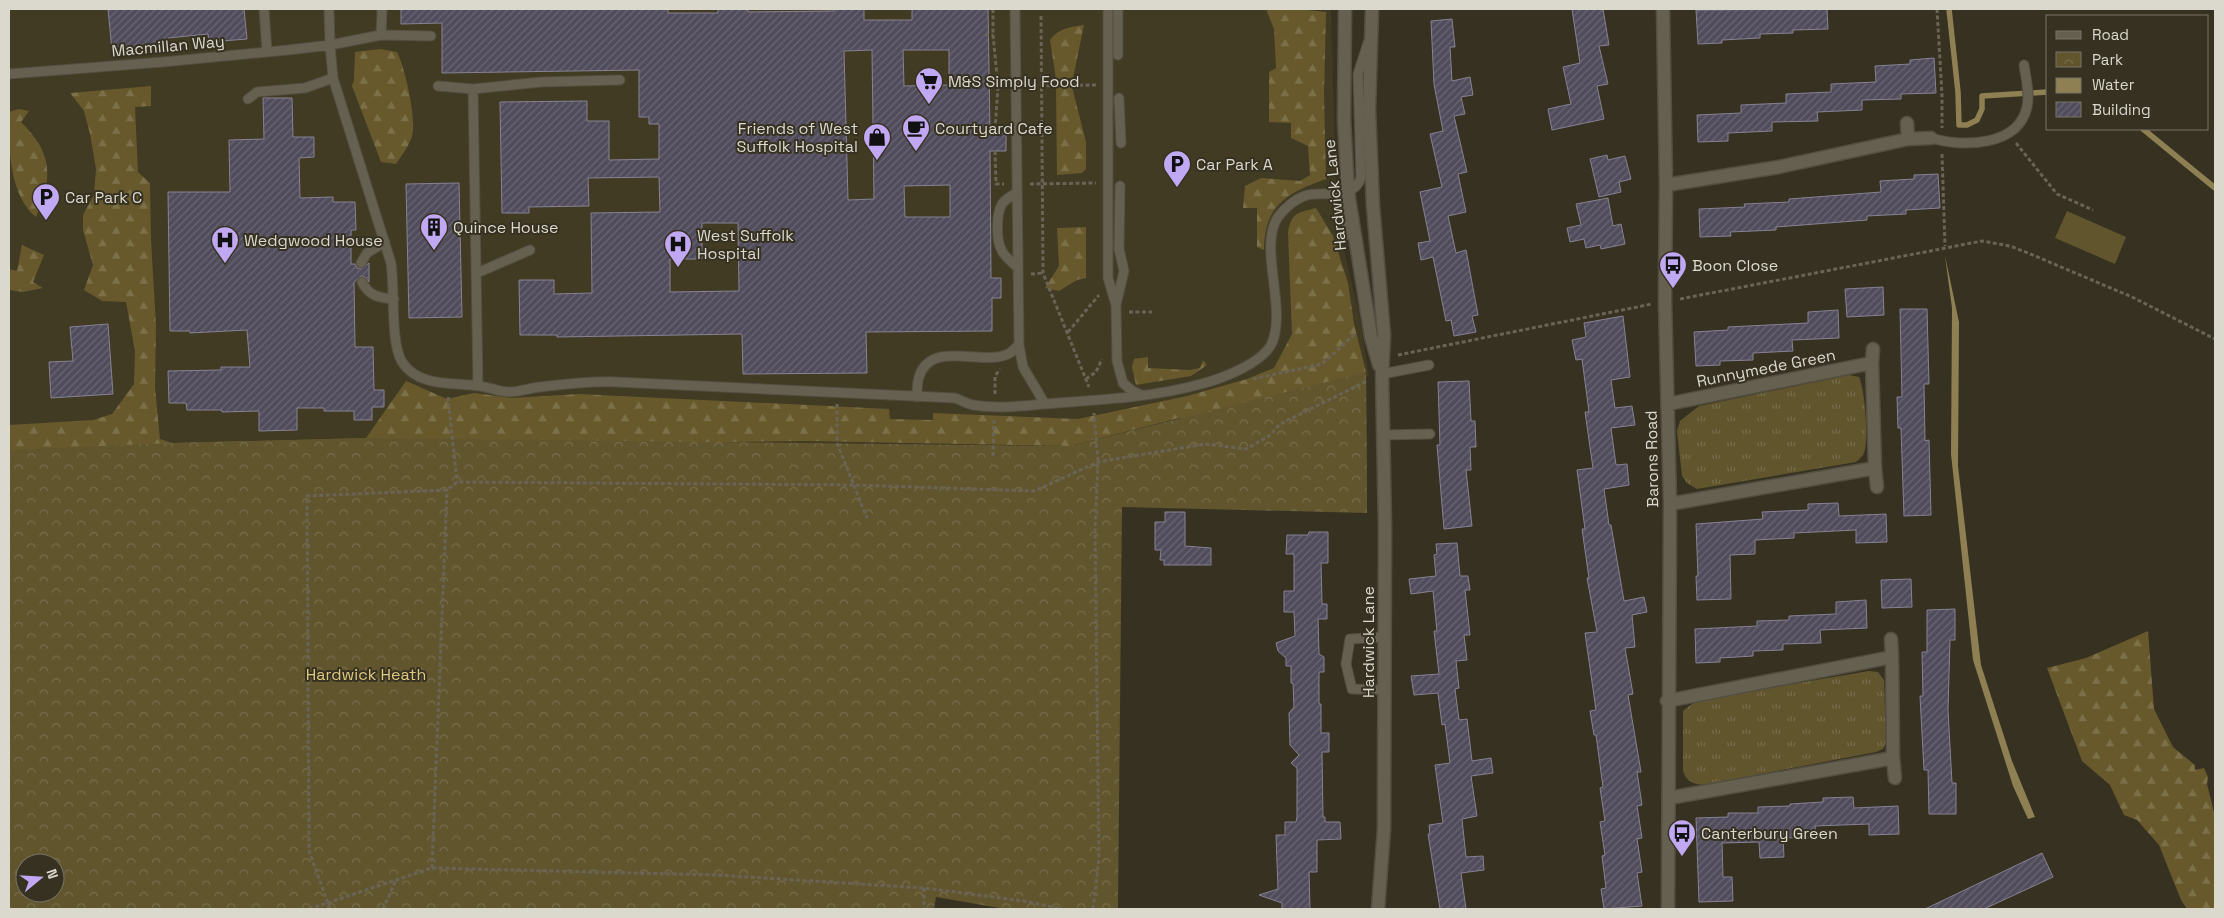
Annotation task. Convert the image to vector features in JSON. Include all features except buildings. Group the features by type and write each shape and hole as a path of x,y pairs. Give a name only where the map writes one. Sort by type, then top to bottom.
{"street":[{"name":"Hardwick Lane","path":"1345,9 1344,120 1348,192 1369,324 1382,374"},
{"name":"Barons Road","path":"1663,9 1666,185 1665,301 1670,504 1668,909"},
{"name":"Hardwick Lane","path":"1369,11 1373,206 1384,336 1382,374 1384,436 1384,829 1378,909"},
{"path":"1907,123 1908,139"},
{"path":"1666,185 1779,167 1908,139 1931,138"},
{"path":"1873,349 1876,487"},
{"name":"Runnymede Green","path":"1668,404 1872,363"},
{"path":"1670,504 1875,468"},
{"path":"1891,639 1895,778"},
{"path":"1668,701 1892,657"},
{"path":"1669,798 1893,758"}],"lane":[{"path":"264,9 268,52"},
{"path":"329,9 330,45 334,78 385,242 394,281 398,348 402,362 414,374 430,381 446,384 478,385 510,392 579,383 616,382 837,394 955,398 972,405 1022,408 1141,395 1207,382 1245,367 1262,355 1271,345 1276,329 1277,312 1272,235 1277,219 1288,205 1304,196 1321,193 1332,195 1348,192 1357,187 1361,178 1358,74 1370,35"},
{"path":"1015,9 1019,345 1026,376 1045,404"},
{"path":"1108,9 1108,278 1116,305"},
{"path":"1118,9 1118,55"},
{"path":"382,11 382,35"},
{"name":"Macmillan Way","path":"9,74 268,52 330,45 382,35 431,36"},
{"path":"1931,138 1959,143 1972,142 2001,138 2016,128 2023,118 2028,96 2024,65"},
{"path":"248,99 257,92 305,88 334,78"},
{"path":"438,86 473,89 541,82 620,80"},
{"path":"473,89 478,385"},
{"path":"1119,98 1121,144"},
{"path":"1120,186 1119,249 1124,272 1116,305 1117,361 1123,383 1141,395"},
{"path":"1017,192 1003,202 999,210 998,231 1002,252 1018,268"},
{"path":"1332,195 1340,201 1351,247 1361,273"},
{"path":"361,263 367,253 385,242"},
{"path":"476,273 530,250"},
{"path":"362,282 365,290 372,295 394,299"},
{"path":"917,397 919,377 928,362 942,356 990,357 1010,354 1019,345"},
{"path":"1382,374 1430,365"},
{"path":"1384,436 1430,434"},
{"path":"1384,638 1350,639 1346,664 1352,689 1384,690"}],"path":[{"path":"993,9 993,35 998,86 995,131"},
{"path":"1042,16 1043,273 1068,332 1093,401 1098,462 1095,530 1099,859 1093,909"},
{"path":"985,35 993,35"},
{"path":"1046,86 1099,85"},
{"path":"2008,133 2057,194 2093,210"},
{"path":"1054,183 1100,183"},
{"path":"1392,356 1982,240 2010,246 2028,253 2132,298 2215,339"},
{"path":"1068,332 1103,291"},
{"path":"1250,380 1322,364 1369,324"},
{"path":"330,909 309,852 307,496 447,490 457,482 855,485 1034,491 1098,462 1205,444 1246,449 1269,436 1280,424 1369,379"},
{"path":"837,394 837,443 867,518"},
{"path":"448,397 457,482"},
{"path":"432,868 447,490"},
{"path":"309,909 432,868 715,875 924,888 1024,901 1062,909"},
{"path":"384,909 397,879"},
{"path":"924,888 924,909"}],"shaded area":[{"name":"West Suffolk Hospital","path":"9,9 1331,9 1337,221 1359,314 1369,376 1070,446 366,438 172,443 9,450"}],"green space":[{"path":"1266,9 1326,12 1324,95 1326,179 1289,196 1273,211 1265,235 1264,250 1257,247 1257,208 1243,208 1245,186 1261,178 1300,181 1310,175 1308,146 1291,138 1291,123 1269,122 1269,72 1276,68 1274,29"},
{"path":"1084,25 1073,78 1056,79 1050,40 1053,36 1069,27"},
{"path":"380,49 397,52 407,81 412,107 412,136 396,164 381,162 352,86 355,52"},
{"path":"151,86 151,106 135,107 138,172 150,183 156,326 155,388 160,439 172,443 366,438 406,381 447,399 474,393 511,398 579,394 889,409 890,419 933,420 933,413 1078,419 1187,396 1247,379 1274,368 1292,334 1289,226 1296,215 1316,208 1333,236 1348,283 1354,324 1366,372 1367,513 1179,418 1070,446 806,441 652,443 450,440 9,475 9,425 93,420 112,414 134,384 135,351 126,302 102,301 84,290 93,265 83,230 83,215 94,195 96,169 84,111 70,93"},
{"path":"1056,87 1072,87 1086,142 1086,169 1082,173 1057,175"},
{"path":"19,109 29,111 21,122 32,133 39,144 47,167 45,190 36,217 20,196 12,168 9,112"},
{"path":"2067,211 2126,237 2115,264 2055,238"},
{"path":"1086,227 1086,278 1077,280 1059,291 1045,288 1059,266 1057,228"},
{"path":"22,245 44,255 33,282 43,288 23,292 9,290 9,269 17,271"},
{"path":"1148,357 1148,368 1190,370 1200,368 1203,360 1207,365 1191,376 1136,385 1132,367 1134,359"},
{"name":"Hardwick Heath","path":"1366,372 1367,513 1122,507 1118,909 1005,909 936,897 934,909 9,909 9,450 172,443 366,438 1070,446"},
{"path":"1849,375 1859,377 1866,415 1865,447 1863,454 1856,462 1697,489 1687,483 1682,476 1677,431 1680,421 1699,406"},
{"path":"2148,631 2154,709 2173,747 2195,765 2195,770 2204,768 2208,777 2207,784 2215,816 2215,909 2187,909 2181,900 2159,845 2137,820 2124,815 2110,785 2082,761 2047,668 2086,658"},
{"path":"1869,671 1878,672 1884,680 1886,742 1883,749 1876,752 1704,785 1691,782 1686,778 1683,771 1683,711 1692,704 1705,699"}],"water":[{"path":"1945,256 1959,322 1958,466 1981,665 2012,761 2035,817 2028,819 2013,786 1973,660 1951,454 1952,308"}],"waterway":[{"path":"1949,9 1958,92 1959,125 1967,125 1977,120 1982,109 1982,96 2046,92"},
{"path":"2144,130 2215,188"}],"place":[{"name":"M&S Simply Food","path":"929,105"},
{"name":"Courtyard Cafe","path":"916,152"},
{"name":"Friends of West Suffolk Hospital","path":"877,161"},
{"name":"Car Park A","path":"1177,188"},
{"name":"Car Park C","path":"46,221"},
{"name":"Quince House","path":"434,251"},
{"name":"Wedgwood House","path":"225,264"},
{"name":"West Suffolk Hospital","path":"678,268"},
{"name":"Boon Close","path":"1673,289"},
{"name":"Canterbury Green","path":"1682,857"}]}
